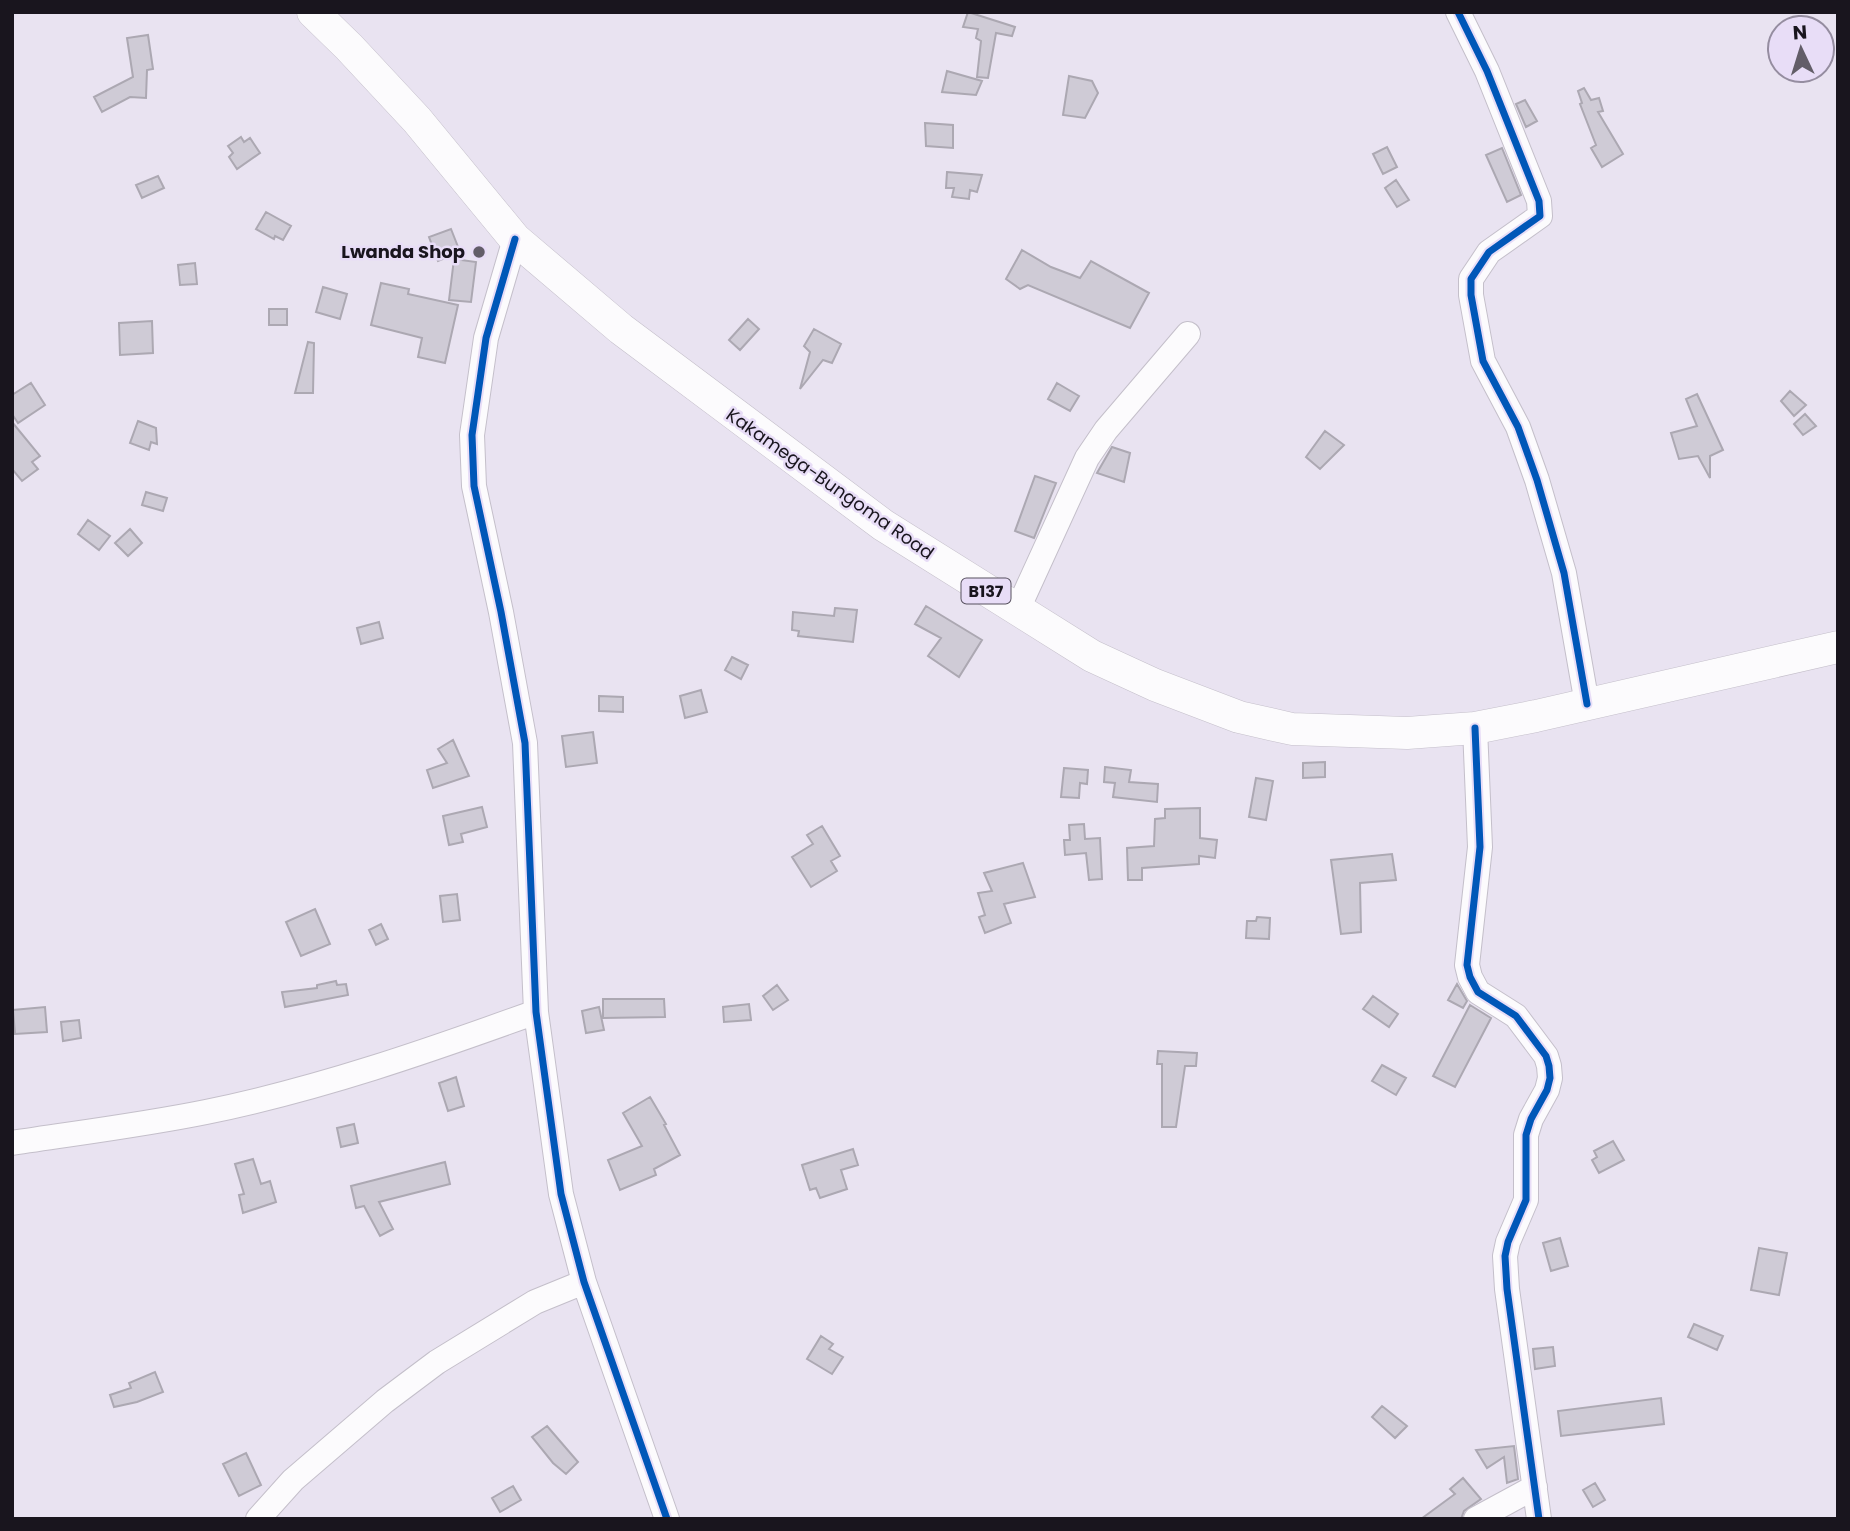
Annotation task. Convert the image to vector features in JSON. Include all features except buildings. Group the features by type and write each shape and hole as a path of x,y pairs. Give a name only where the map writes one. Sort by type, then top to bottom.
{"main road":[{"name":"Kakamega-Bungoma Road","path":"313,12 417,120 515,239 621,329 739,420 883,525 1092,656 1155,685 1239,717 1292,729 1407,733 1475,728 1838,647"}],"street":[{"path":"1458,12 1487,71 1539,201 1540,216 1489,252 1478,266 1471,279 1471,295 1483,361 1518,427 1537,480 1564,573 1587,704"},
{"path":"515,239 486,338 472,436 474,486 525,743 536,1012 561,1194 583,1282 667,1519"},
{"path":"1017,611 1087,458 1114,421 1188,334"},
{"path":"1475,728 1480,847 1467,965 1478,992 1516,1016 1546,1056 1550,1078 1526,1135 1526,1200 1508,1242 1505,1256 1510,1317 1539,1519"},
{"path":"12,1143 206,1112 316,1085 536,1012"},
{"path":"258,1519 293,1480 385,1401 436,1362 535,1301 583,1282"},
{"path":"1476,1519 1535,1488"}],"cycle path":[{"path":"1458,12 1487,71 1539,201 1540,216 1489,252 1471,279 1471,295 1483,361 1518,427 1537,480 1564,573 1587,704"},
{"path":"515,239 486,338 472,435 474,486 525,743 536,1012 561,1194 584,1282 667,1519"},
{"path":"1475,728 1480,847 1467,965 1478,992 1516,1016 1546,1056 1550,1078 1526,1135 1526,1200 1508,1242 1505,1256 1507,1289 1539,1519"}],"place":[{"name":"Lwanda Shop","path":"479,252"}]}
